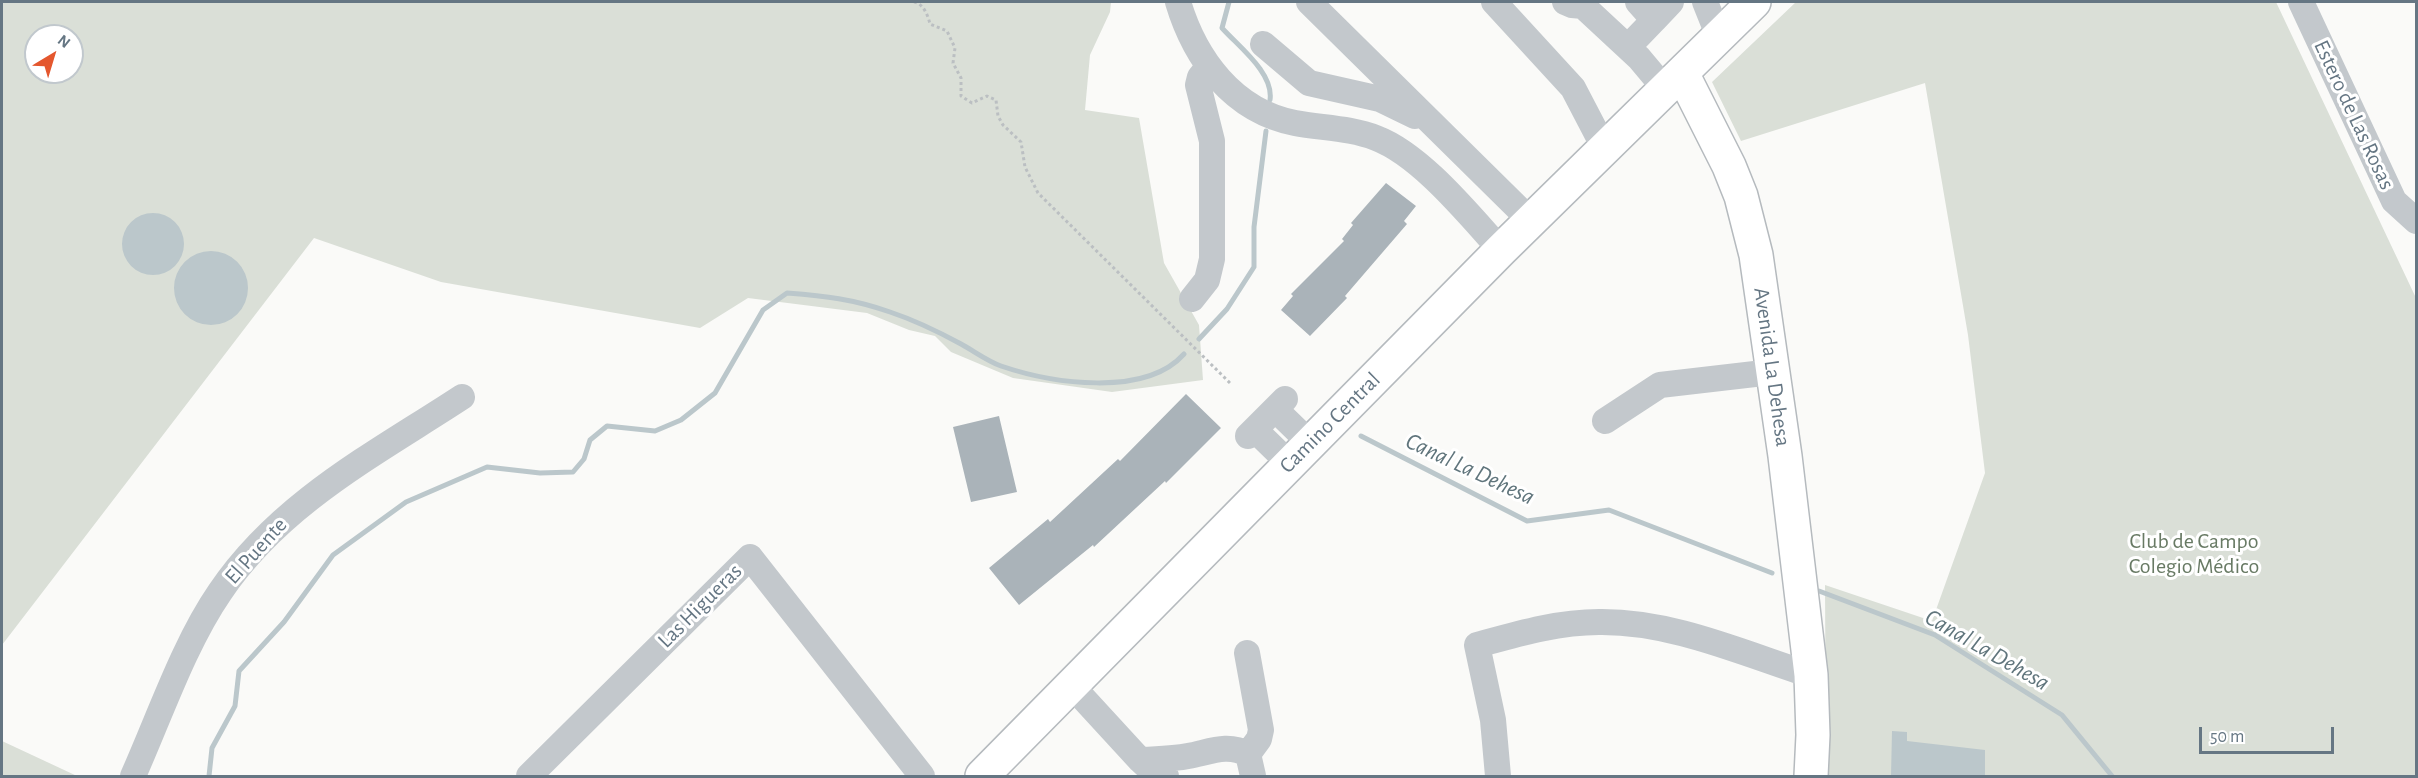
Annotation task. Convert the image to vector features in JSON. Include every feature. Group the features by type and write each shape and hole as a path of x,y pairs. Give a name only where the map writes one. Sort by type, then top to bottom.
{"main road":[{"path":"1673,81 1737,14"},
{"name":"Camino Central","path":"982,777 1501,250 1673,81"},
{"name":"Avenida La Dehesa","path":"1673,81 1729,166 1750,225 1758,265 1785,456 1810,675 1813,735 1811,777"}],"street":[{"path":"1178,2 1190,36 1208,67 1233,94 1251,108 1294,123 1376,138 1400,151 1456,201 1501,250"},
{"path":"1309,2 1531,221"},
{"path":"1494,2 1574,88 1597,134 1607,146"},
{"path":"1706,2 1737,14"},
{"name":"Estero de Las Rosas","path":"2301,2 2394,201 2416,221"},
{"path":"1578,3 1628,47 1673,81"},
{"path":"1628,47 1655,8"},
{"path":"1263,44 1309,83 1380,99 1431,124"},
{"path":"1192,299 1207,280 1212,258 1212,141 1198,85 1200,77 1208,67"},
{"path":"1605,421 1660,385 1772,372"},
{"name":"El Puente","path":"133,777 203,620 219,593 258,542 304,501 462,397"},
{"path":"1280,404 1300,454 1252,433 1280,404"},
{"name":"Las Higueras","path":"529,777 750,557 922,777"},
{"path":"1498,777 1493,720 1477,645 1544,628 1570,624 1623,622 1680,632 1810,675"},
{"path":"1247,653 1261,730 1250,766"},
{"path":"1072,686 1140,760 1152,771 1166,777"},
{"path":"1140,760 1187,756 1221,748 1238,749 1250,766"}],"path":[{"path":"914,2 918,2 927,14 930,24 947,31 955,48 953,63 961,78 961,96 972,103 987,96 996,100 998,116 1003,125 1021,142 1025,166 1038,193 1231,384"}],"green space":[{"path":"2,2 1111,2 1110,12 1090,55 1085,110 1139,118 1164,263 1199,325 1203,380 1112,392 1013,378 951,352 935,336 909,330 867,313 748,298 700,328 441,282 314,238 2,645"},
{"name":"Club de Campo Colegio Médico","path":"1796,2 2276,2 2416,298 2416,776 1826,776 1825,585 1932,621 1985,473 1968,335 1925,83 1741,141 1712,82"},
{"path":"2,741 77,776 2,776"}],"shaded area":[{"path":"147,213 159,213 175,222 182,232 184,244 182,256 175,266 159,275 147,275 136,270 127,261 122,250 122,238 127,227 136,218"},
{"path":"211,251 232,257 242,267 248,288 242,309 232,319 211,325 190,319 180,309 174,288 180,267 190,257"},
{"path":"1892,731 1907,732 1907,741 1985,750 1985,776 1891,776"}],"building":[{"path":"1386,183 1416,206 1404,221 1407,224 1345,296 1347,298 1310,336 1281,310 1293,296 1291,294 1344,241 1342,239 1353,225 1351,223"},
{"path":"1186,394 1221,428 1166,483 1165,481 1094,547 1093,545 1019,605 989,568 1048,519 1050,522 1118,459 1120,461"},
{"path":"999,416 1017,492 971,502 953,427"}],"waterway":[{"path":"1229,2 1222,28 1261,70 1267,80 1270,100"},
{"path":"1199,339 1227,309 1254,267 1254,227 1266,131"},
{"path":"209,776 212,748 235,706 239,671 284,622 333,555 406,502 487,467 540,473 573,472 584,459 590,440 607,426 655,431 681,420 715,393 763,310 787,293 839,299 877,308 935,331 996,364 1022,372 1071,381 1122,382 1146,377 1167,368 1184,354"},
{"name":"Canal La Dehesa","path":"1361,436 1527,521 1609,510 1772,573"},
{"name":"Canal La Dehesa","path":"1819,591 1935,635 2062,715 2112,776"}]}
